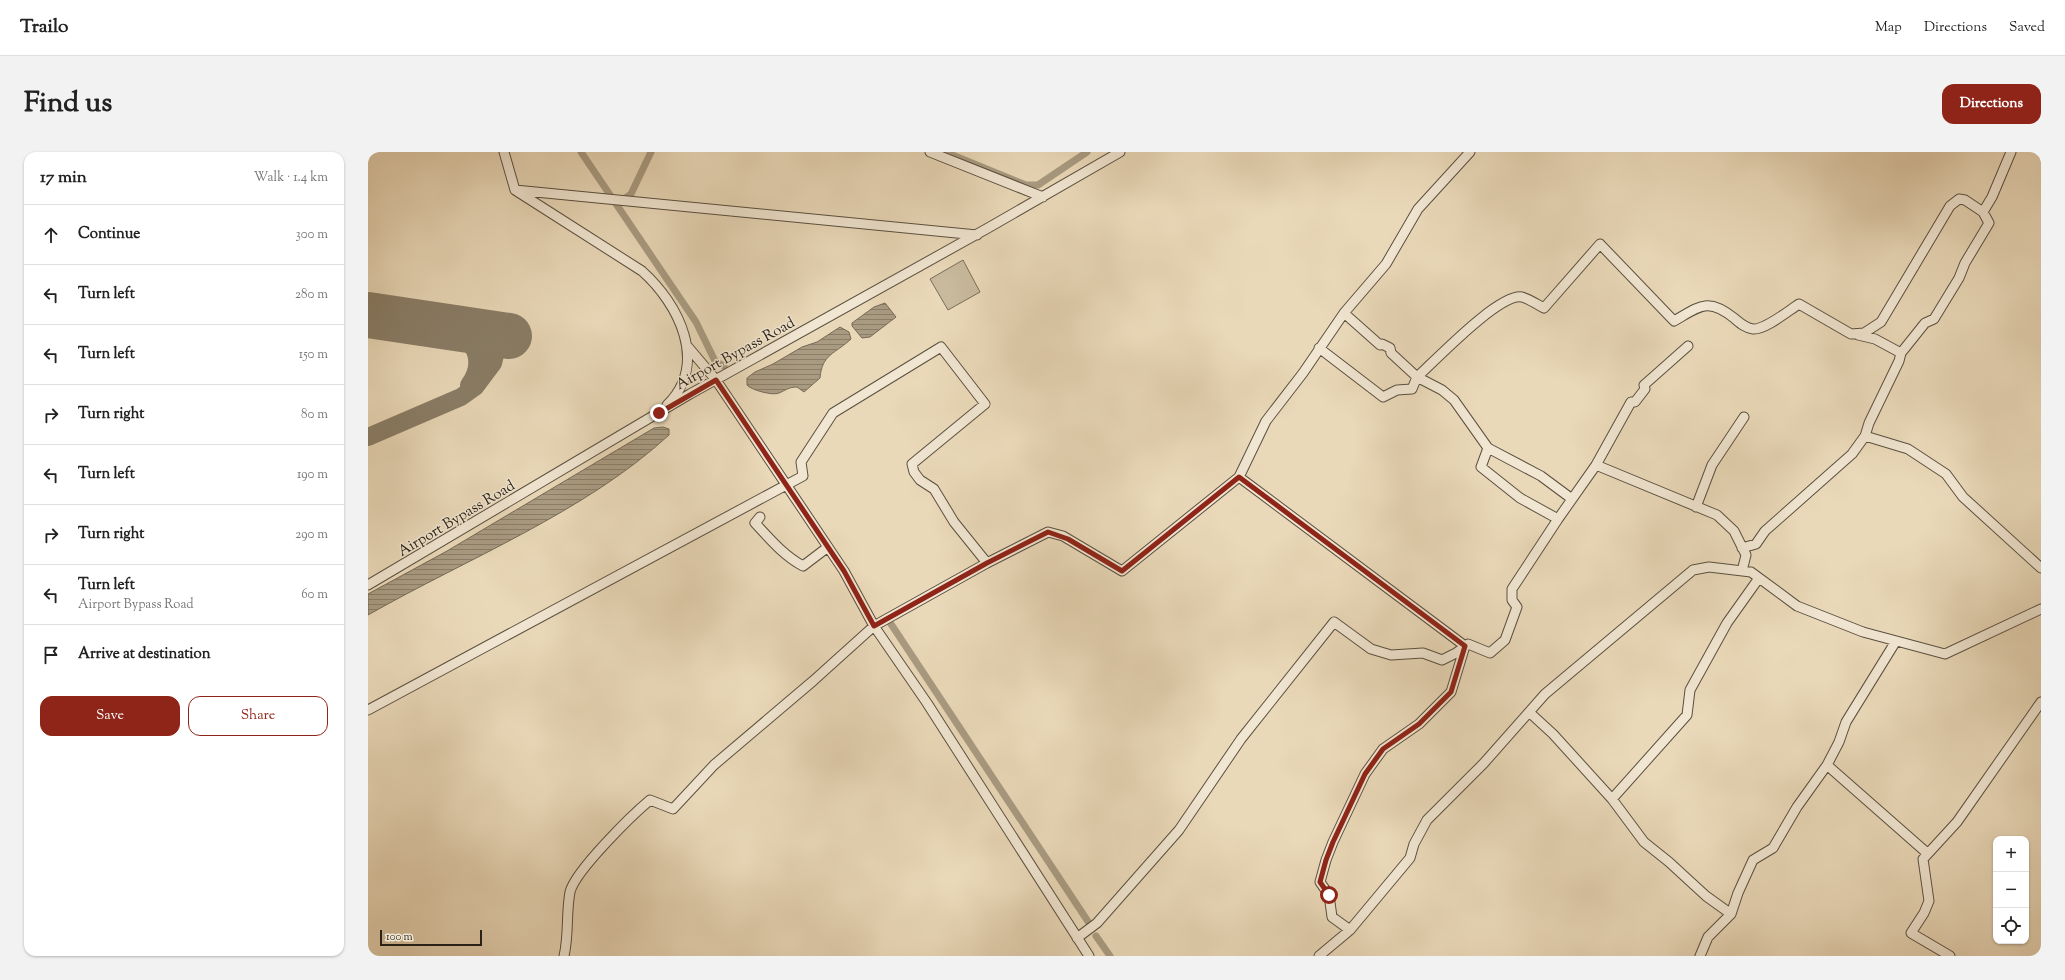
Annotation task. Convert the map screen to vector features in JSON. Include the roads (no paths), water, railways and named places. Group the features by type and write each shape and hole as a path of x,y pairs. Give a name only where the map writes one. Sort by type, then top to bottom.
{"street":[{"path":"504,152 515,190 574,226 642,271 669,303 680,324 688,347 716,380 786,486 828,546 844,571 874,626 926,702 1051,894 1089,956"},
{"path":"930,152 1043,197"},
{"name":"Airport Bypass Road","path":"368,586 716,380 976,235 1120,152"},
{"path":"564,956 568,940 570,891 587,863 650,800 673,809 714,765 813,681 874,626 987,563 1048,532 1068,539 1122,571 1239,477 1266,421 1303,373 1318,348 1344,313 1386,264 1418,209 1470,152"},
{"path":"1983,212 1992,197 2011,152"},
{"path":"515,190 976,235"},
{"path":"1742,548 1756,544 1765,530 1852,454 1865,436 1869,423 1899,362 1900,353 1925,323 1934,318 1959,278 1965,263 1989,223 1983,212 1965,200 1959,199 1950,206 1881,322 1864,333 1855,334"},
{"path":"1318,348 1383,397 1397,390 1412,389 1418,377 1483,316 1511,299 1521,297 1544,308 1600,244 1674,321 1702,305 1716,307 1726,312 1744,326 1754,329 1772,322 1799,304 1851,334 1875,339 1900,353"},
{"path":"1344,313 1380,345 1382,344 1390,348 1391,353 1418,377 1442,390 1454,400 1488,448 1541,476 1572,499"},
{"path":"1077,938 1097,923 1178,830 1241,739 1334,622 1371,648 1391,655 1423,654 1442,660 1468,644 1490,653 1505,640 1517,607 1512,600 1512,589 1596,465 1631,402 1635,402 1646,389 1644,385 1688,346"},
{"path":"659,413 671,401 685,378 688,347"},
{"path":"368,710 786,486 804,474 801,462 833,413 942,347 985,404 912,464 914,472 920,480 934,489 954,522 987,563"},
{"path":"1696,507 1712,465 1744,417"},
{"path":"1865,436 1908,449 1946,474 1963,497 2041,568"},
{"path":"1488,448 1481,467 1520,498 1558,519"},
{"path":"1596,465 1717,515 1734,531 1746,555 1742,571"},
{"path":"1239,477 1465,646"},
{"path":"760,517 756,522 770,540 789,558 803,566 828,546"},
{"path":"1319,956 1350,930 1410,858 1414,844 1427,820 1484,763 1545,694 1693,570 1709,567 1752,572 1797,606 1863,632 1945,654 2041,609"},
{"path":"1612,799 1687,715 1690,690 1727,623 1759,578"},
{"path":"1700,956 1708,937 1731,914 1738,893 1753,860 1773,848 1797,807 1827,765 1846,722 1896,641"},
{"path":"1350,930 1332,917 1329,895 1320,882 1328,854 1365,774 1383,749 1419,724 1451,692 1465,646"},
{"path":"1950,956 1911,933 1929,901 1923,859 1957,822 2041,702"},
{"path":"1529,712 1553,734 1612,799 1644,842 1669,862 1706,896 1731,914"},
{"path":"1827,765 1927,853"}],"waterway":[{"path":"581,152 696,322 715,361 724,366"},
{"path":"621,201 631,194 651,152"},
{"path":"945,152 1026,185 1038,185 1087,152"},
{"path":"889,621 1089,923"},
{"path":"1096,936 1110,956"}]}
